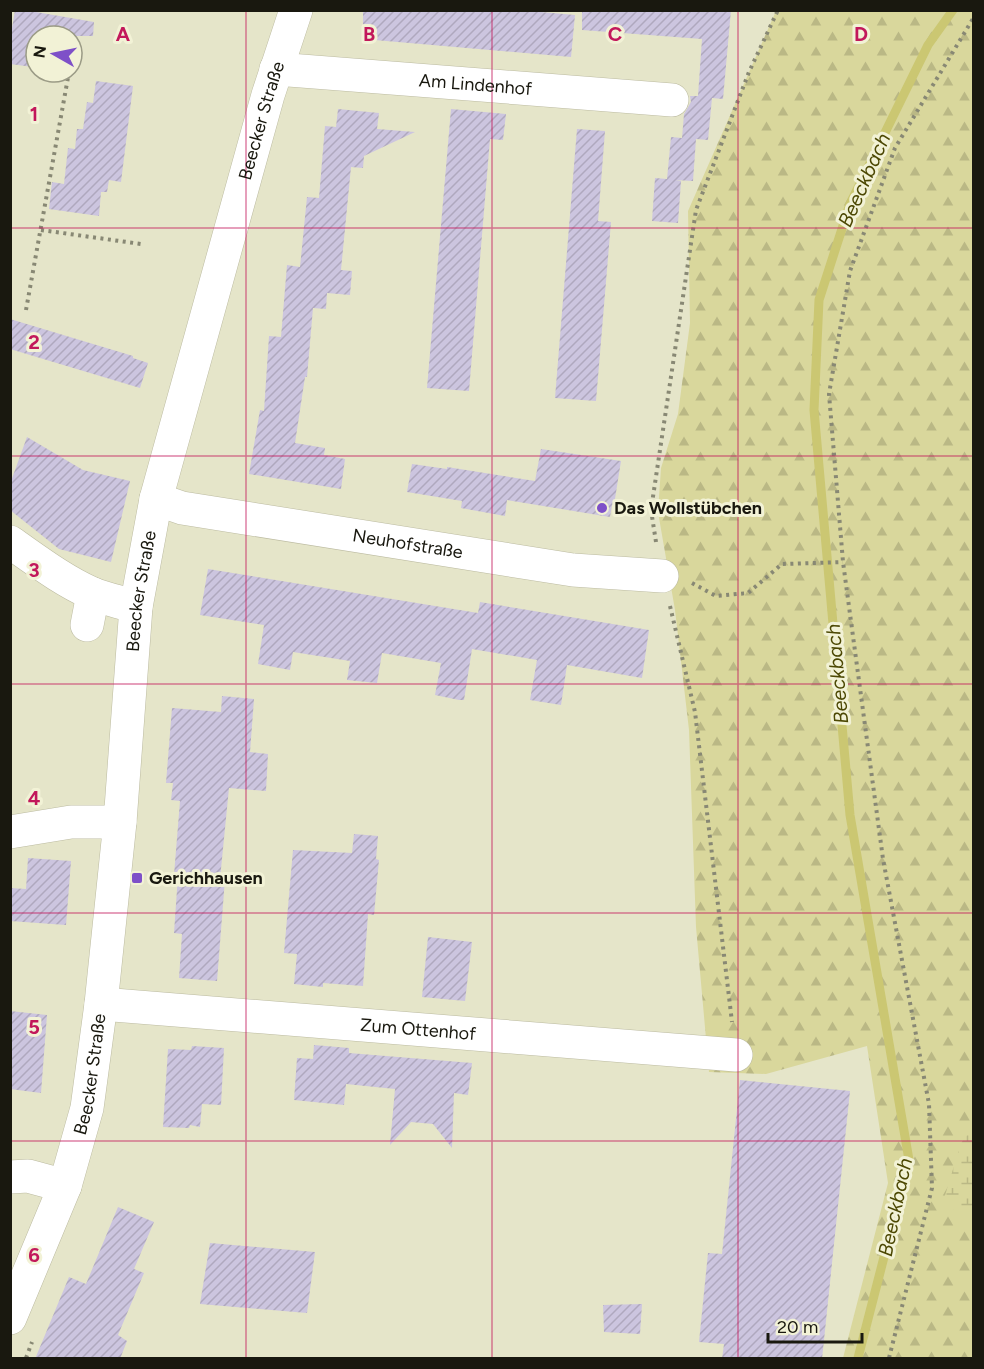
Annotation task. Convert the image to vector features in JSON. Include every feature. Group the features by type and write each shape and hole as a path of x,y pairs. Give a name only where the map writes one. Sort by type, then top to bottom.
{"street":[{"name":"Beecker Straße","path":"22,1327 87,1108 101,1004 120,822 136,606 156,499 276,69 296,10"},
{"name":"Am Lindenhof","path":"276,69 672,100"},
{"name":"Neuhofstraße","path":"156,499 182,508 551,567 662,576"},
{"path":"10,542 40,564 93,594 136,606"},
{"path":"87,626 93,594"},
{"path":"10,832 71,814 120,822"},
{"name":"Zum Ottenhof","path":"101,1004 736,1055"},
{"path":"10,1177 28,1176 65,1186"}],"path":[{"path":"736,1055 695,712 662,576 651,510 696,210 749,72 778,10"},
{"path":"890,1359 932,1188 929,1104 883,860 843,562 829,394 850,271 895,148 974,17"},
{"path":"26,310 67,84"},
{"path":"41,230 141,244"},
{"path":"662,576 684,579 716,596 748,593 782,564 843,562"},
{"path":"22,1327 26,1359"}],"green space":[{"path":"776,11 973,11 973,1358 843,1358 888,1183 867,1046 766,1074 709,1072 696,927 689,730 675,610 658,512 661,468 678,414 690,323 688,211"},
{"path":"968,1134 973,1134 973,1219 965,1217 943,1202 961,1143"}],"building":[{"path":"15,10 36,10 36,12 94,22 93,36 84,36 84,24 24,24 24,66 10,64 10,40"},
{"path":"363,10 519,10 575,15 571,57 363,39"},
{"path":"582,10 731,10 723,99 712,98 708,140 696,139 693,181 675,180 681,181 678,223 652,221 655,178 667,179 671,137 682,138 684,114 691,102 690,96 698,96 702,39 582,30"},
{"path":"96,81 133,86 121,182 109,180 107,192 101,192 99,216 49,209 52,182 64,184 68,148 75,149 77,129 83,129 87,102 93,103"},
{"path":"338,109 379,113 377,129 415,132 364,156 363,168 351,167 341,270 352,271 350,295 327,293 326,309 313,308 307,377 305,377 295,443 325,448 324,455 345,459 341,489 249,474 260,410 264,411 269,336 281,337 287,265 300,267 307,197 319,198 325,126 336,127"},
{"path":"451,109 506,114 503,140 490,139 469,391 427,388"},
{"path":"577,129 605,131 598,221 611,222 596,401 555,398"},
{"path":"10,319 133,356 133,358 148,363 140,388 10,349"},
{"path":"27,437 83,470 130,481 111,562 59,549 10,510 10,484"},
{"path":"541,449 621,461 610,517 507,500 505,516 461,508 462,501 407,492 412,464 447,469 447,467 535,481"},
{"path":"208,569 478,613 480,602 649,630 642,678 567,665 561,705 530,700 537,660 472,649 464,700 435,695 441,663 382,653 377,683 347,680 350,661 293,652 290,670 258,664 264,625 200,615"},
{"path":"222,696 254,699 250,752 268,754 266,791 229,788 220,879 225,879 217,981 179,978 182,934 174,933 178,875 174,875 180,801 171,800 173,783 166,783 172,708 221,712"},
{"path":"354,834 378,836 376,859 379,860 374,915 368,914 363,986 323,983 323,987 294,984 297,954 284,953 293,850 352,853"},
{"path":"28,858 71,861 66,925 10,921 10,888 26,889"},
{"path":"428,937 472,942 465,1001 422,997"},
{"path":"10,1011 47,1015 41,1093 10,1089"},
{"path":"314,1045 349,1048 349,1053 472,1063 468,1095 454,1093 452,1148 433,1124 411,1122 390,1145 395,1089 346,1084 344,1105 294,1100 297,1058 313,1059"},
{"path":"192,1046 224,1048 221,1105 202,1104 200,1127 190,1125 189,1128 163,1127 168,1049 191,1050"},
{"path":"740,1080 850,1091 822,1359 722,1359 724,1344 699,1342 708,1253 722,1254"},
{"path":"118,1207 154,1222 134,1269 144,1273 118,1335 127,1341 120,1359 35,1359 69,1277 86,1284"},
{"path":"210,1243 315,1252 307,1313 200,1304"},
{"path":"642,1304 640,1334 604,1332 603,1305"}],"waterway":[{"name":"Beeckbach","path":"858,1358 909,1160 850,815 814,410 819,300 850,204 928,45 953,10"}],"place":[{"name":"Das Wollstübchen","path":"602,508"},
{"name":"Gerichhausen","path":"137,878"}]}
